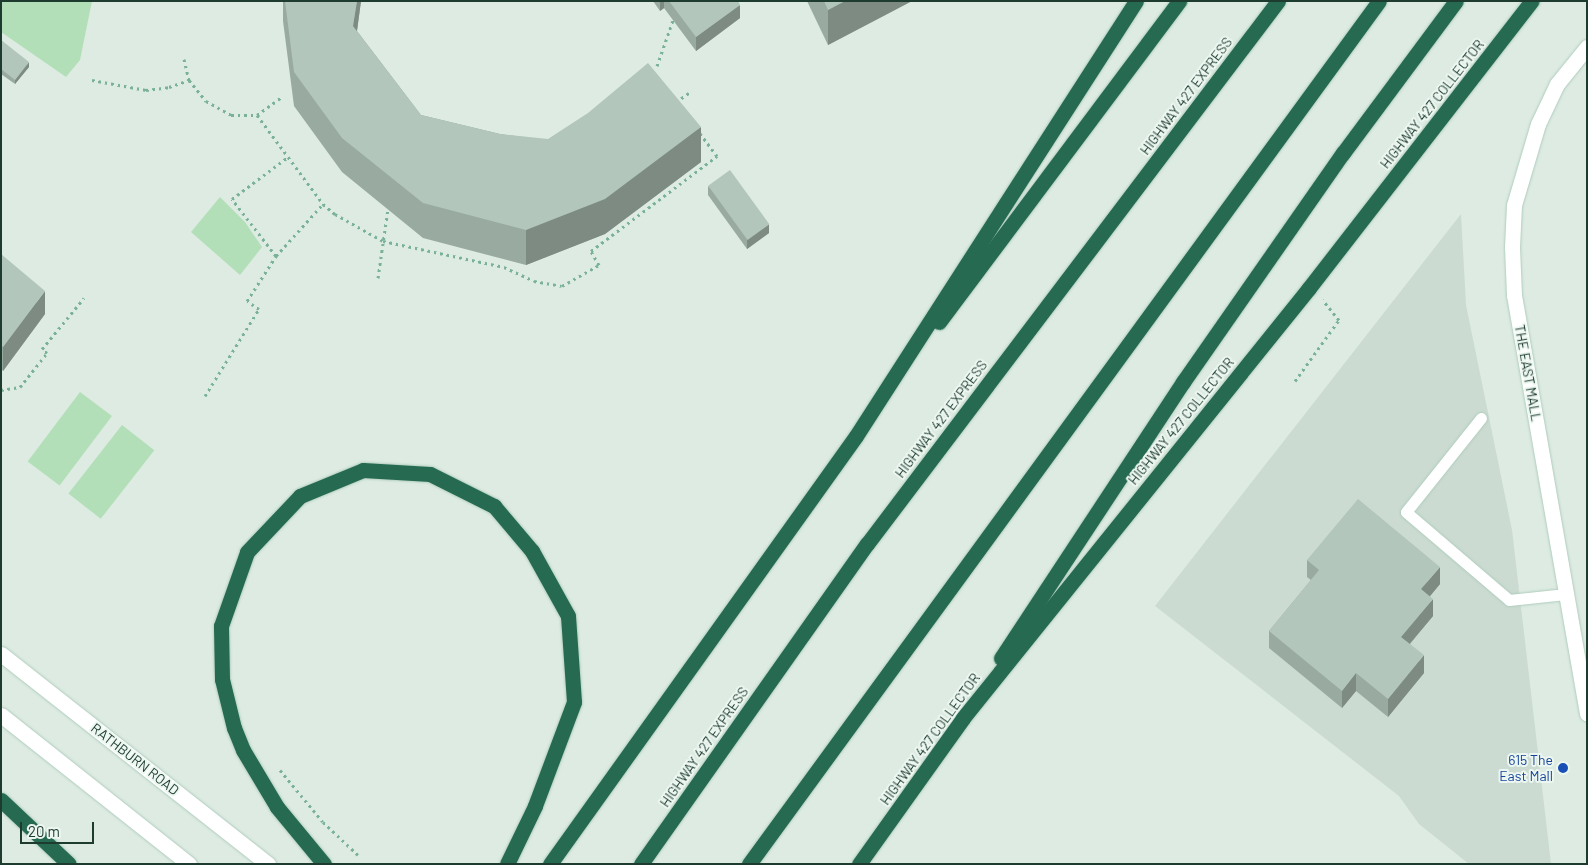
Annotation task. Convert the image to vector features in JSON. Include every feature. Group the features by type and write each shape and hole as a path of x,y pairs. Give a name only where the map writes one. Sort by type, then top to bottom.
{"highway":[{"path":"856,436 1136,1"},
{"path":"550,864 856,436 1179,1"},
{"name":"HIGHWAY 427 EXPRESS","path":"641,864 867,544 1278,1"},
{"path":"750,864 949,586 1379,1"},
{"path":"963,718 1104,498 1183,382 1343,153 1456,1"},
{"name":"HIGHWAY 427 COLLECTOR","path":"859,864 963,718 1309,288 1532,1"},
{"path":"324,864 277,808 243,750 234,728 222,679 221,626 247,552 300,496 362,470 430,474 494,506 532,551 568,616 574,702 534,806 507,864"},
{"path":"1,800 69,864"}],"main road":[{"name":"THE EAST MALL","path":"1587,47 1557,84 1538,124 1514,205 1512,247 1514,295 1587,714"},
{"name":"RATHBURN ROAD","path":"1,654 268,864"},
{"path":"1,715 189,864"}],"lane":[{"path":"1481,418 1406,512 1509,600 1566,594"}],"path":[{"path":"657,66 673,20"},
{"path":"184,59 190,80 206,101 231,114 257,115 282,97"},
{"path":"92,80 146,90 169,87 190,80"},
{"path":"670,107 692,91"},
{"path":"676,102 682,110"},
{"path":"257,115 323,204 384,241 504,267 534,281 562,286 599,265 590,251 718,156 694,126"},
{"path":"276,256 232,199 288,156"},
{"path":"205,396 259,309 247,301 276,256 323,204"},
{"path":"378,278 388,209"},
{"path":"1295,381 1339,320 1334,311 1309,288"},
{"path":"1,390 20,387 47,353 42,349 84,298"},
{"path":"275,762 324,822 358,855"}],"shaded area":[{"path":"1461,214 1466,305 1512,530 1551,864 1469,864 1419,824 1399,796 1155,606"}],"green space":[{"path":"1,1 92,1 80,60 66,77 1,32"},
{"path":"220,197 245,222 262,247 240,275 191,232"},
{"path":"80,392 112,416 60,486 28,461"},
{"path":"122,425 154,450 101,519 68,494"}],"building":[{"path":"285,1 357,1 353,26 421,115 500,134 548,139 588,113 648,63 701,127 605,199 526,230 423,203 342,138 294,72"},
{"path":"669,1 738,1 740,5 696,37"},
{"path":"824,1 845,1 828,10"},
{"path":"1,40 29,62 15,80 1,69"},
{"path":"730,170 769,224 748,240 708,186"},
{"path":"1,254 45,291 3,347 1,345"},
{"path":"1358,499 1440,567 1421,589 1433,599 1401,637 1424,655 1388,699 1356,673 1342,691 1269,631 1319,570 1307,560"}],"place":[{"name":"615 The East Mall","path":"1563,768"}]}
